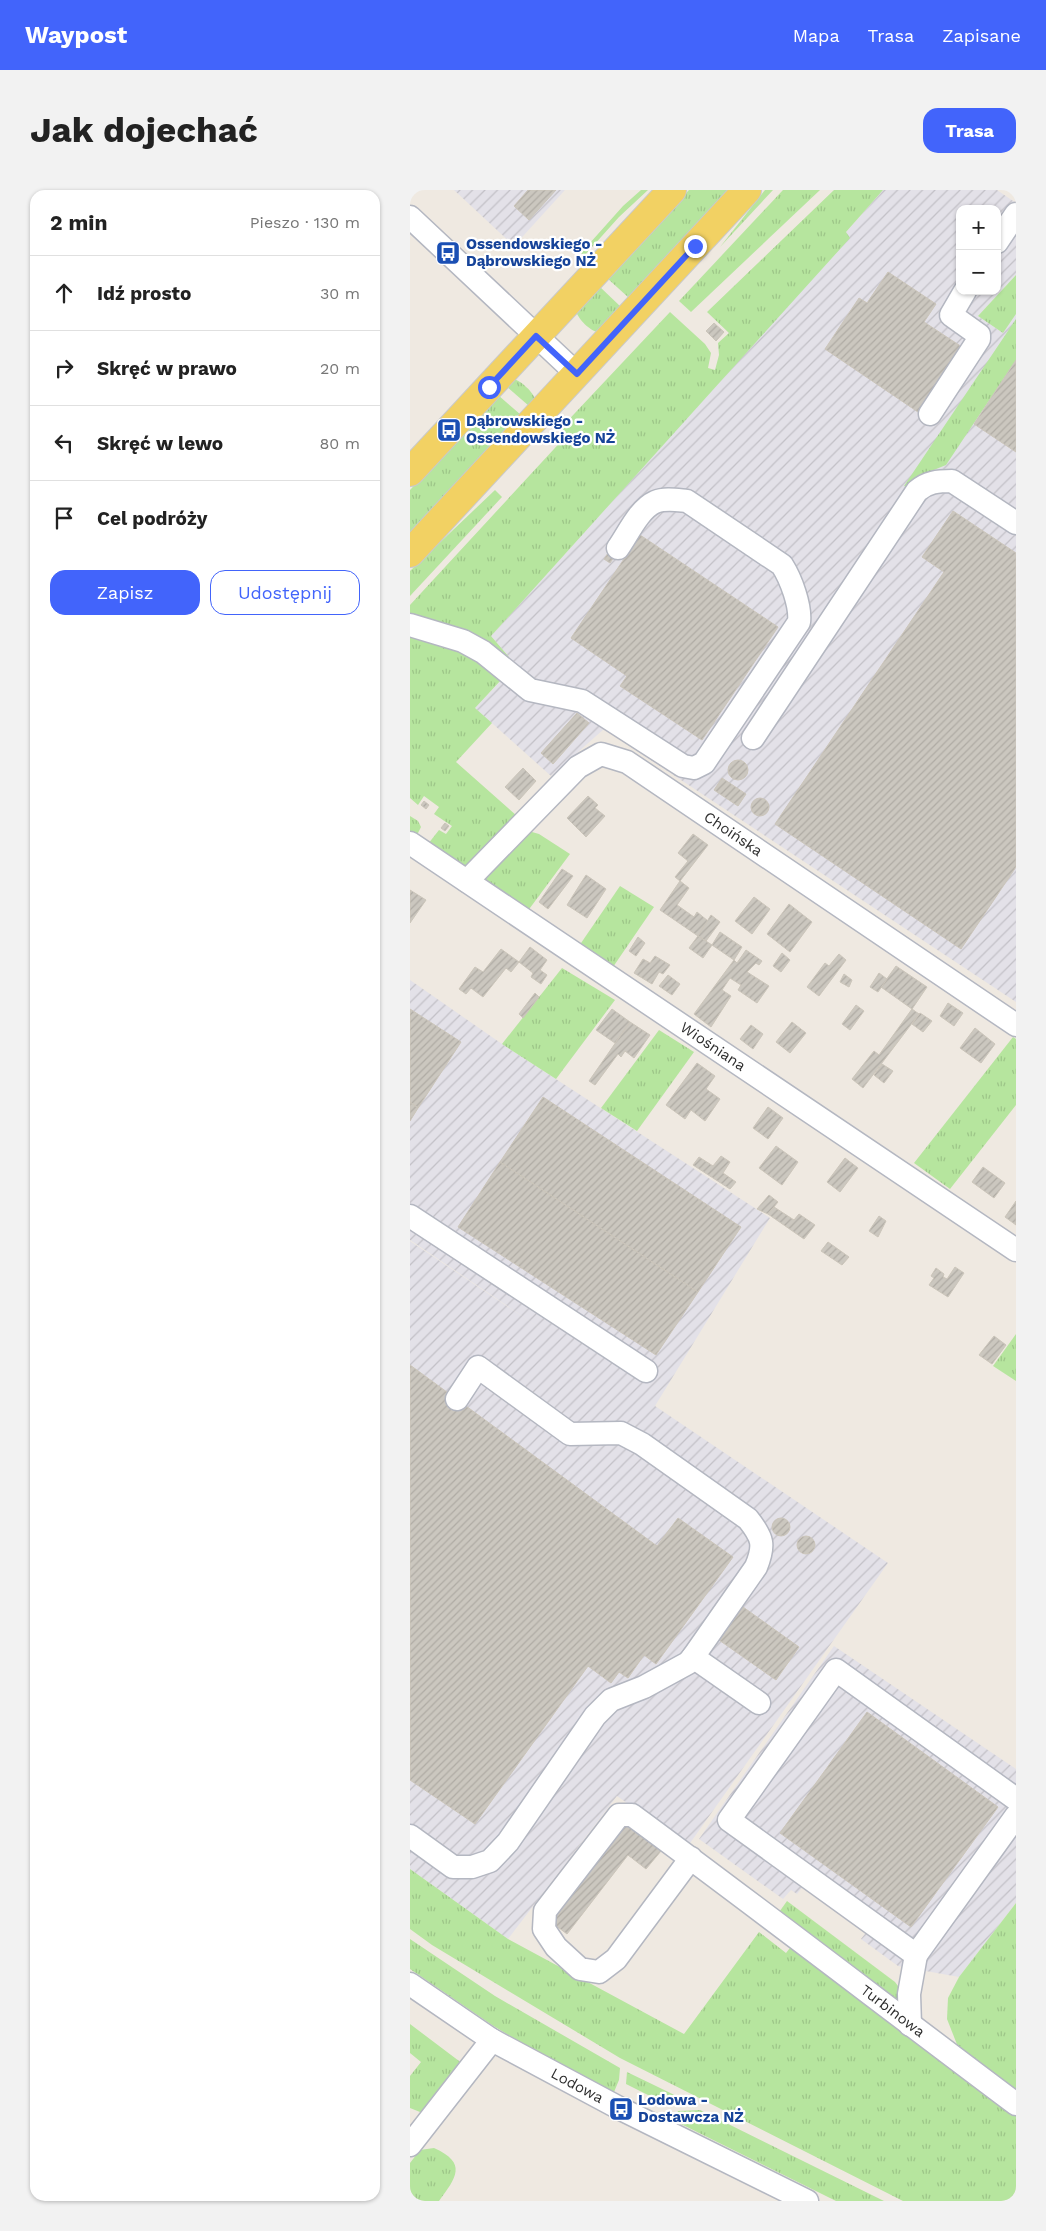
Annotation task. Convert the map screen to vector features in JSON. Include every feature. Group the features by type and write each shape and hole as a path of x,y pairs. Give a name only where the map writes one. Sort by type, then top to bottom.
{"main road":[{"path":"410,472 672,190"},
{"path":"410,552 747,190"}],"street":[{"path":"1001,236 1016,214"},
{"path":"410,217 577,374"},
{"path":"930,414 979,339 979,335 951,315 963,295"},
{"path":"753,738 917,491 923,486 931,483 952,481 1016,523"},
{"path":"410,625 463,641 483,652 530,690 582,701 683,766 694,768 704,763 799,622 800,613 786,572 782,566 686,501 668,499 654,502 641,514 618,548"},
{"name":"Choińska","path":"467,881 578,767 601,754 627,762 1016,1025"},
{"name":"Wiośniana","path":"410,843 1016,1250"},
{"path":"410,1216 646,1371"},
{"path":"410,1836 453,1867 472,1867 490,1861 508,1842 595,1716 612,1700 644,1687 688,1663 694,1657 756,1567 762,1551 760,1534 748,1519 642,1444 620,1433 570,1434 478,1367 457,1399"},
{"path":"694,1657 759,1703"},
{"path":"916,1955 729,1820 836,1670 1016,1799"},
{"name":"Turbinowa","path":"691,1858 616,1959 599,1972 580,1969 556,1947 544,1929 545,1911 619,1815 632,1815 691,1858 770,1917 1016,2104"},
{"path":"910,2025 909,1994 916,1955 1016,1816"},
{"name":"Lodowa","path":"410,1984 492,2040 621,2109 807,2201"},
{"path":"410,2145 492,2040"}],"shaded area":[{"path":"454,190 565,190 514,246"},
{"path":"883,190 997,190 1016,203 1016,275 1001,291 1001,205 956,205 956,295 997,295 978,316 1003,333 1016,314 1016,1002 604,729 551,776 475,708 516,665 491,636 849,238 846,232"},
{"path":"410,980 502,1044 770,1218 655,1406 888,1563 688,1846 617,1796 508,1939 410,1869 410,1241 553,1337 410,1240"},
{"path":"834,1646 1016,1769 1016,1903 959,1977 898,1966 861,1939 867,1931 805,1884 797,1894 791,1890 783,1899 699,1839"}],"green space":[{"path":"641,190 648,190 619,217 584,256 581,253 623,206"},
{"path":"689,190 730,190 629,298 607,278"},
{"path":"765,190 773,190 720,247"},
{"path":"783,190 820,190 691,312 679,301"},
{"path":"834,190 883,190 846,232 850,238 491,636 509,657 462,630 410,614 410,605 566,436 559,430 670,312 705,344 711,353 708,368 715,370 719,355 718,343 729,333 707,312"},
{"path":"1016,275 1016,314 1003,333 978,316 997,295 1001,295 1001,291"},
{"path":"599,286 621,307 598,332 585,324 579,318 576,311"},
{"path":"1016,319 1016,360 946,465 919,476 907,487 904,486"},
{"path":"514,379 526,387 534,396 535,399 529,406 506,386"},
{"path":"498,395 521,415 410,534 410,490"},
{"path":"495,490 502,497 410,596 410,571"},
{"path":"410,633 467,654 502,679 475,708 492,723 456,762 517,816 466,871 428,844 439,830 446,834 452,826 434,814 439,807 424,796 418,805 410,798"},
{"path":"410,816 418,821 421,827 416,837 410,833"},
{"path":"525,830 539,834 570,854 527,912 481,882"},
{"path":"620,886 654,907 613,967 579,946"},
{"path":"562,968 615,1000 556,1079 502,1044"},
{"path":"659,1030 694,1052 637,1131 601,1108"},
{"path":"1013,1037 1016,1039 1016,1105 950,1189 914,1163"},
{"path":"1016,1334 1016,1381 993,1366"},
{"path":"410,1869 508,1939 684,2034 759,1932 786,1953 793,1944 1016,2114 1016,2201 903,2201 620,2058 432,1945 410,1929"},
{"path":"787,1901 895,1982 901,1990 898,2005 777,1915"},
{"path":"1016,1903 1016,2092 958,2047 947,2019 948,1998 959,1977"},
{"path":"410,1939 495,1996 620,2068 619,2080 614,2092 541,2055 492,2025 410,1969"},
{"path":"410,2024 463,2064 427,2110 420,2112 410,2108 410,2076 421,2062 410,2053"},
{"path":"627,2072 689,2102 660,2101 626,2084"},
{"path":"700,2110 884,2201 836,2201 675,2121 678,2111"},
{"path":"434,2148 452,2159 456,2172 454,2178 439,2201 410,2201 410,2163 420,2150"}],"building":[{"path":"528,190 556,190 529,220 514,206"},
{"path":"888,272 936,304 924,322 962,347 918,412 825,349 859,298 867,303"},
{"path":"714,323 724,332 716,341 706,331"},
{"path":"1016,360 1016,452 974,424"},
{"path":"953,511 1016,553 1016,867 961,949 775,824 944,572 922,557"},
{"path":"640,535 778,627 702,740 620,686 627,676 571,638"},
{"path":"611,549 617,553 610,563 604,559"},
{"path":"577,713 589,723 553,764 541,753"},
{"path":"738,760 745,763 748,770 745,777 738,780 731,777 728,770 731,763"},
{"path":"523,768 536,781 519,800 505,787"},
{"path":"722,778 746,794 738,806 714,790"},
{"path":"588,796 598,805 595,808 605,816 586,837 567,818"},
{"path":"760,798 768,803 769,807 764,815 760,816 752,811 751,807 756,799"},
{"path":"424,801 429,805 426,809 421,805"},
{"path":"445,823 449,826 445,831 441,828"},
{"path":"693,834 708,845 680,881 675,877 688,861 678,853"},
{"path":"562,869 573,876 548,909 539,902"},
{"path":"586,875 606,889 587,918 567,905"},
{"path":"680,881 689,888 677,905 694,917 697,912 708,921 698,936 660,910"},
{"path":"410,890 426,900 410,923"},
{"path":"754,897 770,909 752,934 735,921"},
{"path":"789,904 812,922 790,952 767,934"},
{"path":"711,915 720,922 706,941 698,936"},
{"path":"720,932 742,947 734,960 712,945"},
{"path":"698,936 712,945 703,958 689,948"},
{"path":"638,937 645,943 636,956 629,951"},
{"path":"530,947 547,960 540,970 547,975 541,984 531,977 533,973 519,962"},
{"path":"501,949 519,962 511,972 506,968 483,997 471,988 466,994 459,989 475,967 483,972"},
{"path":"746,950 762,961 759,965 756,963 747,972 769,986 757,1003 738,990 741,985 730,978 722,990 731,996 711,1027 694,1014 734,960 737,963"},
{"path":"782,953 790,960 781,972 773,966"},
{"path":"839,954 846,960 819,996 807,987 825,963 829,966"},
{"path":"655,956 670,965 663,974 659,972 652,984 634,973 643,959 650,963"},
{"path":"896,966 927,987 912,1009 881,987"},
{"path":"879,973 887,979 878,992 870,987"},
{"path":"844,974 852,980 849,987 840,982"},
{"path":"668,975 680,984 672,995 659,986"},
{"path":"535,993 539,997 523,1018 519,1014"},
{"path":"948,1003 963,1013 954,1026 940,1016"},
{"path":"856,1005 864,1011 850,1030 842,1024"},
{"path":"410,1009 461,1042 418,1108 410,1102"},
{"path":"612,1009 630,1022 615,1043 596,1030"},
{"path":"912,1009 919,1014 863,1088 852,1079 874,1051 879,1055"},
{"path":"920,1013 932,1021 923,1032 912,1024"},
{"path":"630,1022 650,1035 634,1058 625,1051 621,1057 618,1054 595,1085 589,1081"},
{"path":"792,1022 806,1033 790,1053 776,1042"},
{"path":"751,1025 763,1034 753,1049 740,1039"},
{"path":"975,1028 995,1044 981,1063 960,1048"},
{"path":"697,1063 715,1076 706,1089 720,1099 705,1121 691,1110 685,1119 666,1105"},
{"path":"882,1064 893,1071 884,1083 874,1075"},
{"path":"543,1097 741,1227 698,1292 500,1162"},
{"path":"410,1102 418,1108 410,1121"},
{"path":"768,1107 783,1118 768,1139 753,1128"},
{"path":"776,1146 798,1162 782,1185 759,1168"},
{"path":"721,1156 730,1162 723,1173 736,1182 730,1189 693,1165 699,1157 713,1166"},
{"path":"845,1158 858,1168 840,1192 827,1182"},
{"path":"500,1162 698,1292 656,1355 458,1227"},
{"path":"983,1167 1005,1183 994,1198 972,1182"},
{"path":"769,1195 778,1202 768,1214 757,1209"},
{"path":"1016,1201 1016,1225 1005,1217"},
{"path":"774,1207 794,1220 799,1214 815,1225 804,1239 768,1214"},
{"path":"879,1216 886,1221 878,1237 869,1231"},
{"path":"828,1242 849,1257 842,1265 821,1251"},
{"path":"955,1267 964,1273 948,1297 929,1285 934,1278 931,1276 936,1268 947,1279"},
{"path":"994,1336 1006,1345 992,1364 979,1355"},
{"path":"410,1365 657,1546 678,1518 733,1557 656,1664 644,1655 628,1678 619,1672 611,1683 588,1666 475,1824 410,1780"},
{"path":"781,1518 789,1523 790,1527 785,1535 781,1536 773,1531 772,1527 777,1519"},
{"path":"806,1536 814,1541 815,1545 810,1553 806,1554 798,1549 797,1545 802,1537"},
{"path":"743,1607 799,1647 776,1680 719,1640"},
{"path":"867,1712 998,1807 911,1927 780,1833"},
{"path":"626,1824 661,1851 646,1869 628,1855 567,1934 550,1921"}],"place":[{"name":"Ossendowskiego - Dąbrowskiego NŻ","path":"448,253"},
{"name":"Dąbrowskiego - Ossendowskiego NŻ","path":"449,430"},
{"name":"Lodowa - Dostawcza NŻ","path":"621,2109"}],"route":[{"path":"489,387 536,336 577,374 695,246"}]}
